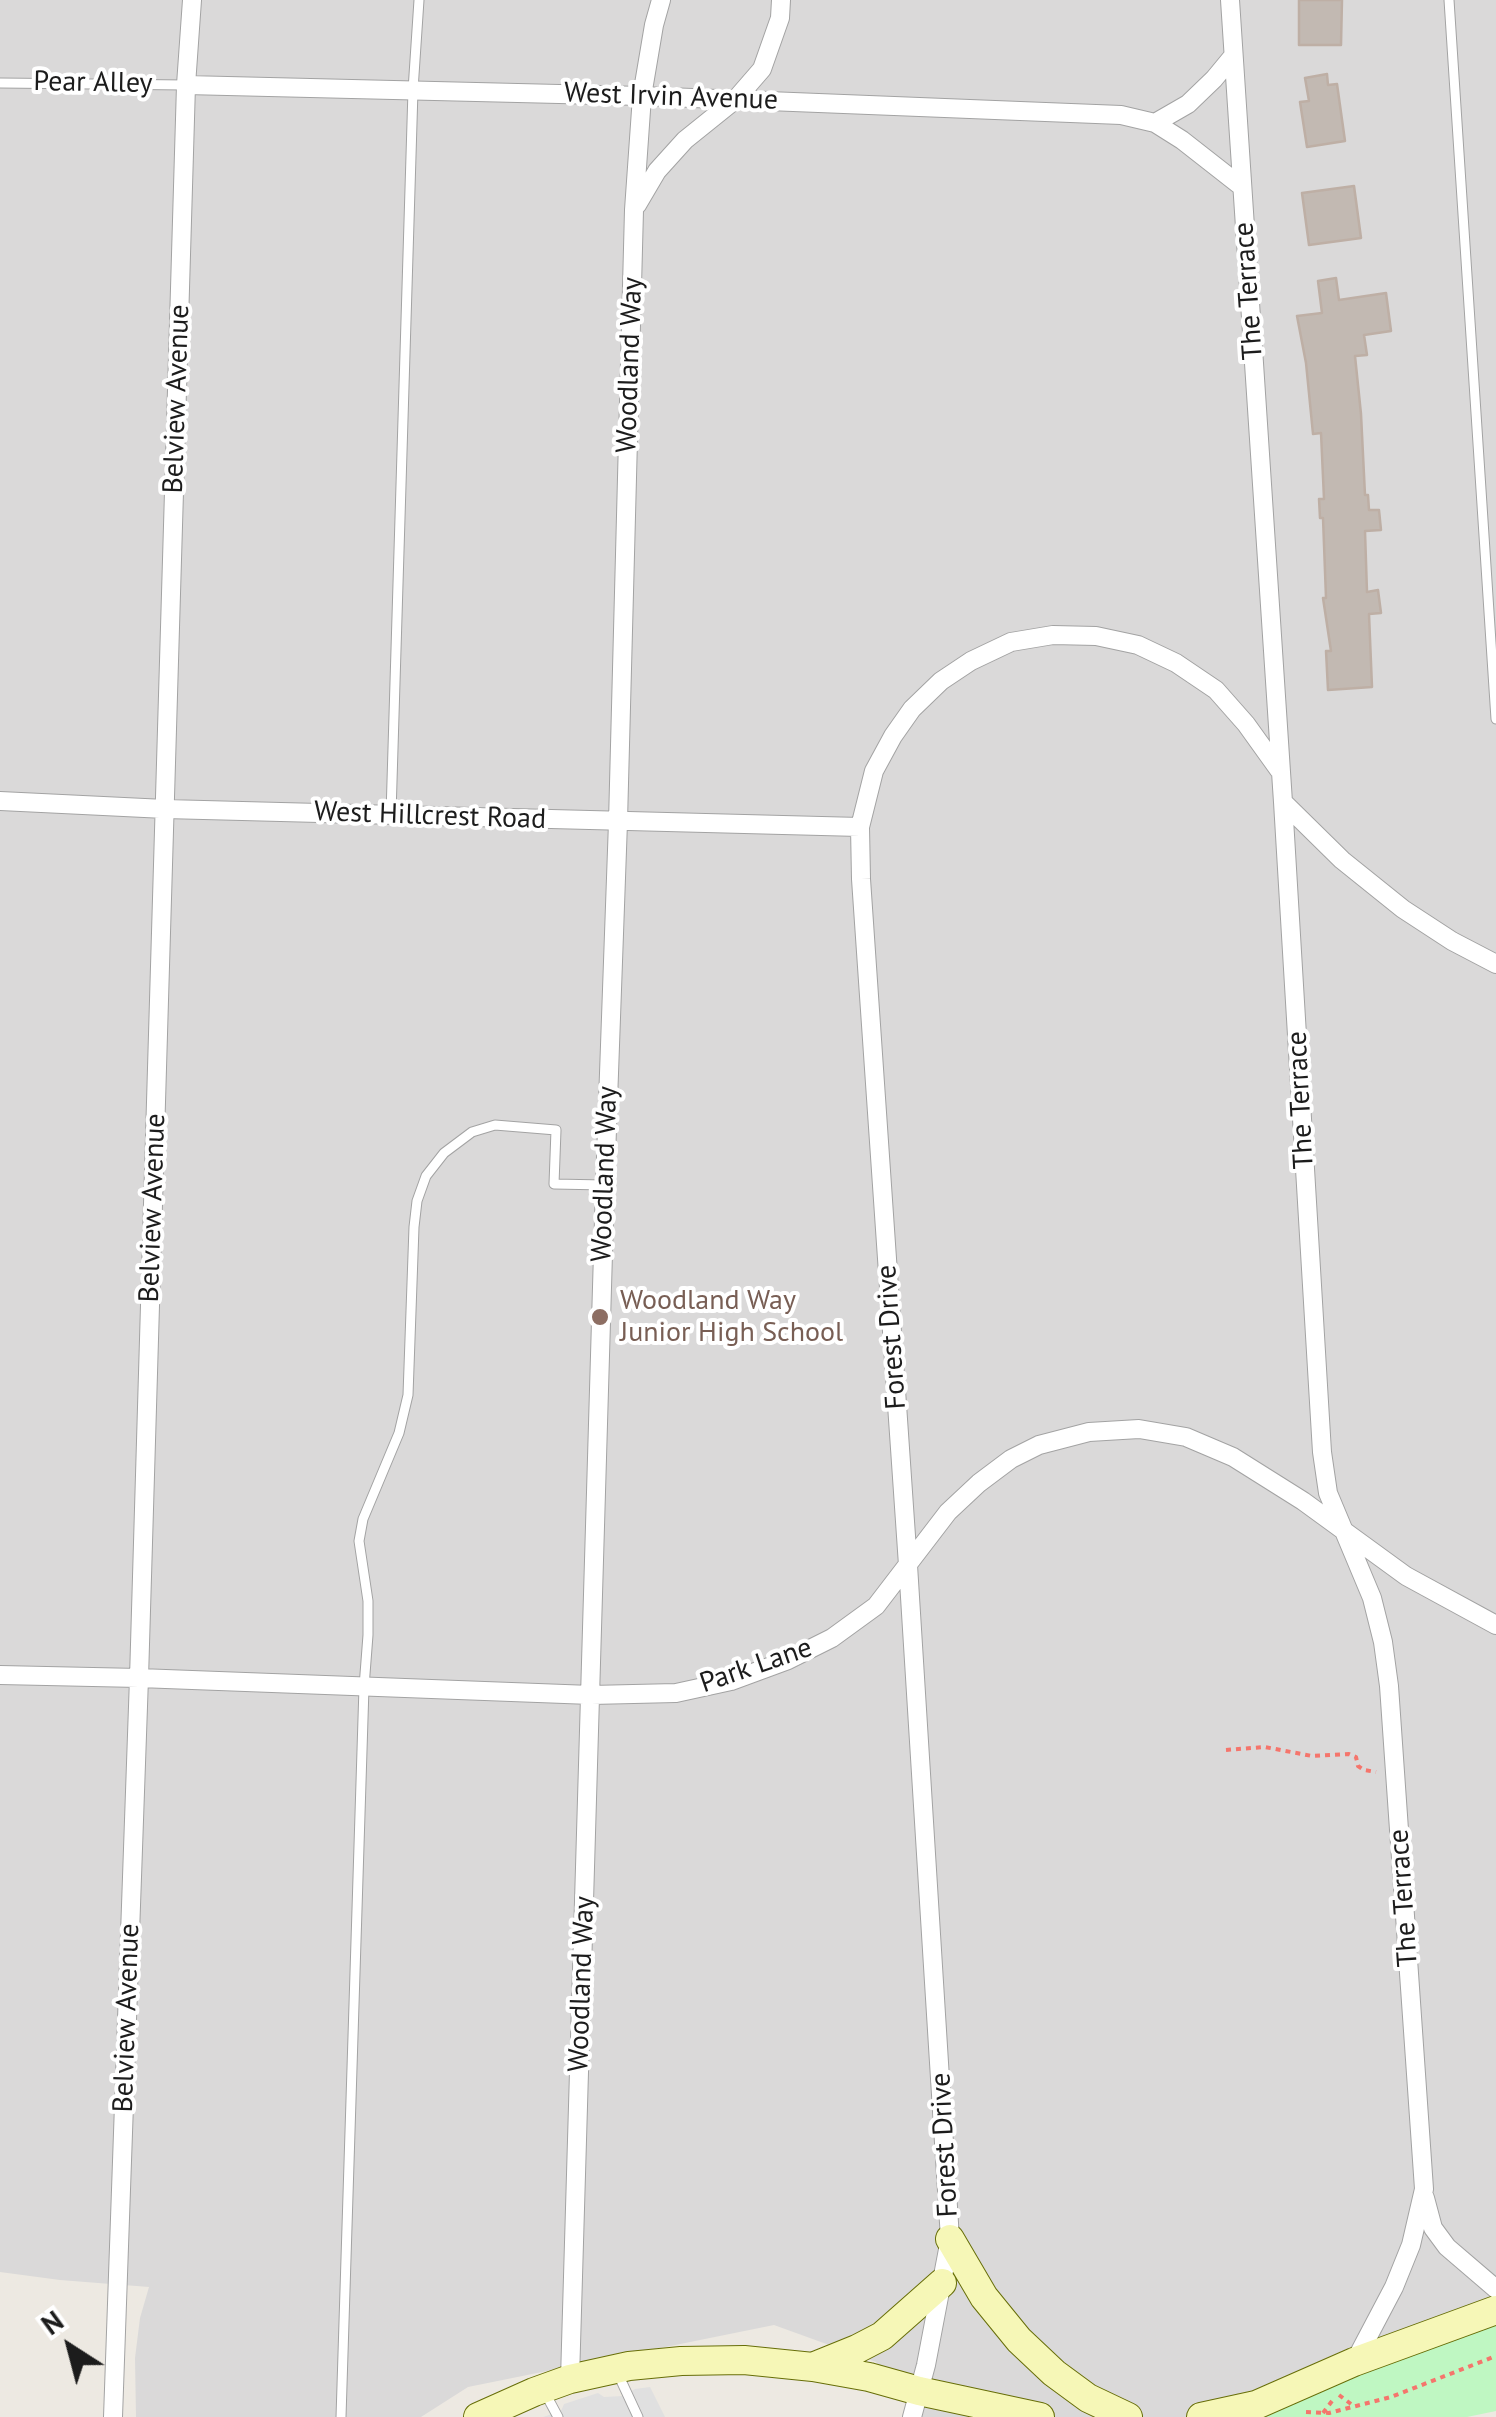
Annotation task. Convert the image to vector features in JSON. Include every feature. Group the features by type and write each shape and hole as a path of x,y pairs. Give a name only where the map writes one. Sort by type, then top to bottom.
{"street":[{"name":"Belview Avenue","path":"113,2417 186,84 192,0"},
{"name":"Woodland Way","path":"556,2384 590,1695 634,210 642,96 661,0"},
{"path":"634,210 657,171 685,140 736,99 762,69 780,18 781,0"},
{"name":"The Terrace","path":"1230,0 1322,1452 1328,1493 1372,1598 1389,1686 1429,2216 1456,2256 1496,2289"},
{"path":"1154,123 1188,104 1233,56"},
{"name":"West Irvin Avenue","path":"186,84 736,99 1121,115 1154,123 1242,188"},
{"name":"Forest Drive","path":"915,2404 950,2240 860,827 874,770 912,709 941,681 971,660 1011,642 1053,635 1096,636 1138,645 1176,663 1216,690 1281,772"},
{"name":"West Hillcrest Road","path":"0,801 860,827"},
{"path":"1283,802 1342,860 1403,909 1496,964"},
{"name":"Park Lane","path":"0,1675 590,1695 676,1693 731,1681 788,1660 832,1638 876,1606 948,1512 1011,1459 1038,1445 1089,1432 1139,1429 1186,1437 1234,1457 1270,1478 1406,1576 1496,1625"},
{"name":"The Terrace","path":"1354,2362 1406,2259 1424,2189"},
{"path":"950,2240 984,2297 1018,2340 1054,2374 1088,2398 1128,2417"},
{"path":"813,2366 882,2336 942,2283"},
{"path":"1201,2417 1256,2405 1354,2362 1496,2310"},
{"path":"478,2417 556,2384 616,2368 744,2360 813,2366 869,2377 915,2404 1040,2417"}],"lane":[{"path":"391,814 419,0"},
{"path":"1449,0 1496,720"},
{"name":"Pear Alley","path":"0,83 186,84"},
{"path":"341,2417 368,1635 368,1601 359,1541 363,1520 399,1433 408,1395 417,1201 426,1176 444,1153 472,1132 494,1125 556,1130 554,1184 604,1185"},
{"path":"616,2368 638,2417"},
{"path":"556,2384 558,2417"}],"path":[{"path":"1226,1750 1266,1747 1312,1756 1350,1754 1356,1756 1358,1766 1364,1770 1395,1775"},
{"path":"1302,2412 1330,2413 1391,2397 1496,2356"},
{"path":"1322,2412 1329,2407 1336,2391"}],"shaded area":[{"path":"0,0 1496,0 1496,2323 1250,2417 921,2417 876,2362 774,2325 468,2387 421,2417 136,2417 135,2358 149,2287 0,2272"},
{"path":"650,2387 665,2417 543,2417 561,2411 564,2404 598,2393 604,2397 623,2396"}],"green space":[{"path":"1496,2323 1496,2411 1467,2417 1250,2417 1378,2365"}],"building":[{"path":"1299,0 1342,0 1341,45 1299,45"},
{"path":"1327,74 1328,85 1337,84 1345,141 1307,147 1300,102 1309,101 1305,78"},
{"path":"1354,186 1361,238 1309,245 1302,193"},
{"path":"1336,278 1339,300 1386,293 1391,331 1364,335 1367,355 1355,356 1365,495 1369,510 1379,510 1381,530 1365,531 1367,592 1378,590 1381,613 1369,614 1372,687 1328,690 1326,651 1331,651 1323,598 1321,433 1313,434 1297,316 1322,313 1318,281"}],"place":[{"name":"Woodland Way Junior High School","path":"600,1317"}]}
